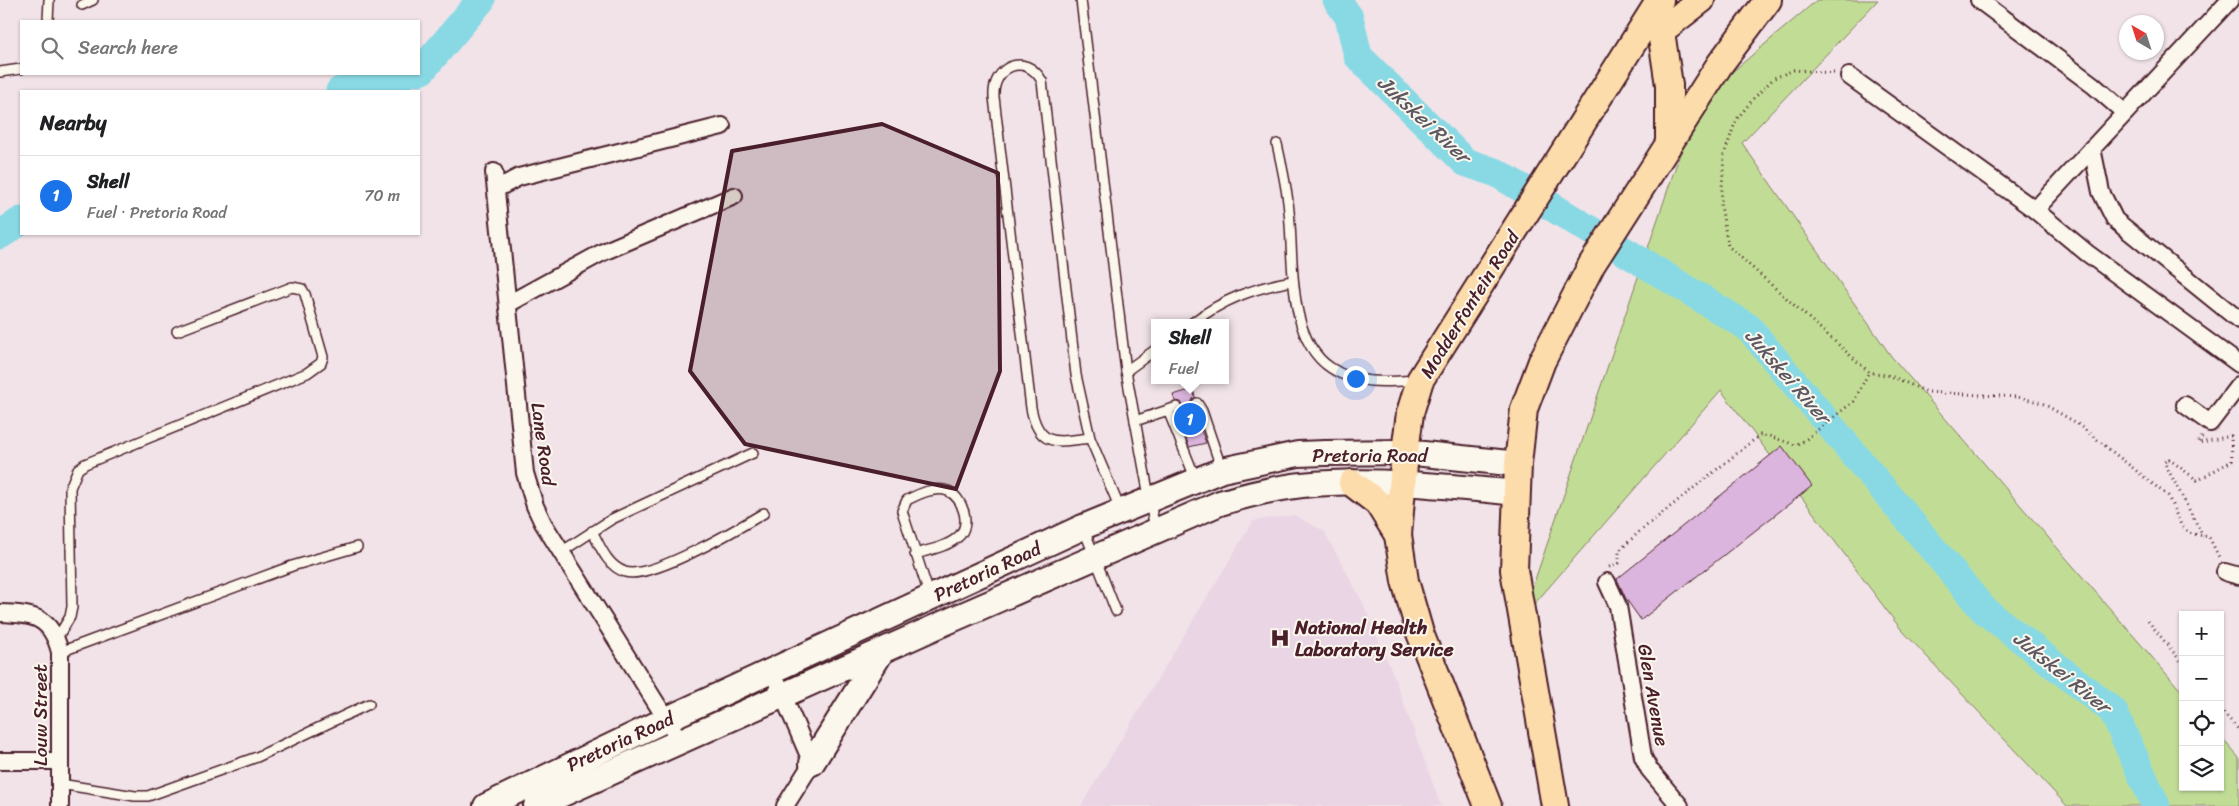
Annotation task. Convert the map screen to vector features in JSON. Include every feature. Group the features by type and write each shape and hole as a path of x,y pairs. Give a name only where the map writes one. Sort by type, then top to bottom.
{"main road":[{"path":"1661,31 1702,0"},
{"path":"1720,64 1748,0"},
{"path":"1555,806 1514,570 1518,464 1524,409 1542,361 1592,264 1627,206 1720,64 1768,0"},
{"name":"Modderfontein Road","path":"1658,2 1669,85 1669,142"},
{"name":"Modderfontein Road","path":"1488,806 1420,633 1405,581 1398,535 1410,413 1420,380 1551,175 1612,72 1658,2"},
{"name":"Pretoria Road","path":"486,806 667,718 1083,527 1222,470 1298,454 1405,452 1518,464"},
{"name":"Pretoria Road","path":"536,806 942,624 1220,503 1257,492 1302,485 1352,483 1402,482 1517,493"},
{"path":"1352,483 1378,503 1398,535"},
{"path":"930,598 942,624"},
{"path":"812,763 882,651"}],"street":[{"path":"1979,0 2086,79 2124,112"},
{"path":"2035,210 2230,0"},
{"path":"1849,76 2035,210 2087,253 2239,364"},
{"path":"496,189 519,177 722,126"},
{"path":"2092,148 2101,192 2115,220 2239,320"},
{"name":"Lane Road","path":"494,172 525,473 535,506 561,552 680,741"},
{"path":"508,304 602,252 734,196"},
{"path":"2185,405 2210,423 2239,385"},
{"name":"Glen Avenue","path":"1607,582 1618,606 1643,758 1649,769 1680,806"},
{"path":"0,613 34,616 56,639"},
{"name":"Louw Street","path":"56,639 60,806"},
{"path":"772,670 812,763 785,806"},
{"path":"0,761 60,761"}],"lane":[{"path":"48,20 49,0"},
{"path":"82,5 93,0"},
{"path":"1081,0 1126,371 1155,530"},
{"path":"1090,438 1058,442 1045,438 1033,421 994,97 995,81 1005,71 1016,65 1024,65 1038,73 1045,94 1076,375 1090,438 1122,512"},
{"path":"0,72 20,69"},
{"path":"1277,144 1289,211 1292,281 1295,301 1306,337 1313,350 1331,368 1362,380 1420,380"},
{"path":"1198,319 1215,307 1251,290 1292,281"},
{"path":"56,639 65,625 72,607 70,488 78,469 85,464 307,373 318,366 322,356 305,294 298,288 292,288 177,331"},
{"path":"1126,371 1151,353"},
{"path":"1197,403 1202,411 1222,470"},
{"path":"1135,421 1172,408 1196,480"},
{"path":"561,552 612,519 753,453"},
{"path":"915,554 944,545 960,536 965,526 963,507 958,498 947,491 936,490 920,494 907,500 902,511 915,554 930,598"},
{"path":"592,531 609,561 624,572 635,573 678,559 714,542 764,513"},
{"path":"1083,527 1116,611"},
{"path":"56,639 357,547"},
{"path":"60,784 135,796 148,796 257,756 369,704"}],"path":[{"path":"1849,76 1823,71 1794,70 1774,78 1736,120 1724,155 1721,205 1728,246 1869,372 1891,376 1928,392 2018,397 2042,403 2075,422 2168,496 2181,525 2189,533 2209,537 2232,574"},
{"path":"1607,582 1606,571 1610,565 1619,563 1619,551 1623,546 1760,435 1769,436 1795,445 1804,441 1854,401 1869,372"},
{"path":"2203,537 2164,462 2169,459 2197,480 2204,474 2232,461 2230,436 2198,443 2210,423"},
{"path":"2148,621 2179,659"},
{"path":"2224,713 2239,730"}],"highlighted area":[{"path":"882,124 998,173 1000,371 956,489 745,444 690,371 732,151"}],"shaded area":[{"name":"National Health Laboratory Service","path":"1294,515 1324,531 1362,601 1393,674 1441,806 1081,806 1253,521"}],"green space":[{"path":"1817,0 1878,0 1742,143 1891,356 2179,688 2179,791 2224,791 2224,741 2239,758 2239,806 2067,806 1900,628 1721,390 1522,618 1698,101"}],"building":[{"path":"1193,389 1195,397 1191,404 1206,443 1189,447 1178,413 1182,411 1183,406 1181,402 1175,401 1173,395"},
{"path":"1782,446 1812,486 1641,620 1626,599 1617,579"}],"waterway":[{"name":"Jukskei River","path":"420,71 481,0"},
{"name":"Jukskei River","path":"1337,0 1349,17 1358,56 1465,162 1497,173 1748,327 1983,609 2113,711 2156,806"},
{"name":"Jukskei River","path":"344,90 402,75"},
{"name":"Jukskei River","path":"0,235 20,222"}],"place":[{"name":"Shell","path":"1190,419"},
{"name":"National Health Laboratory Service","path":"1280,638"}]}
